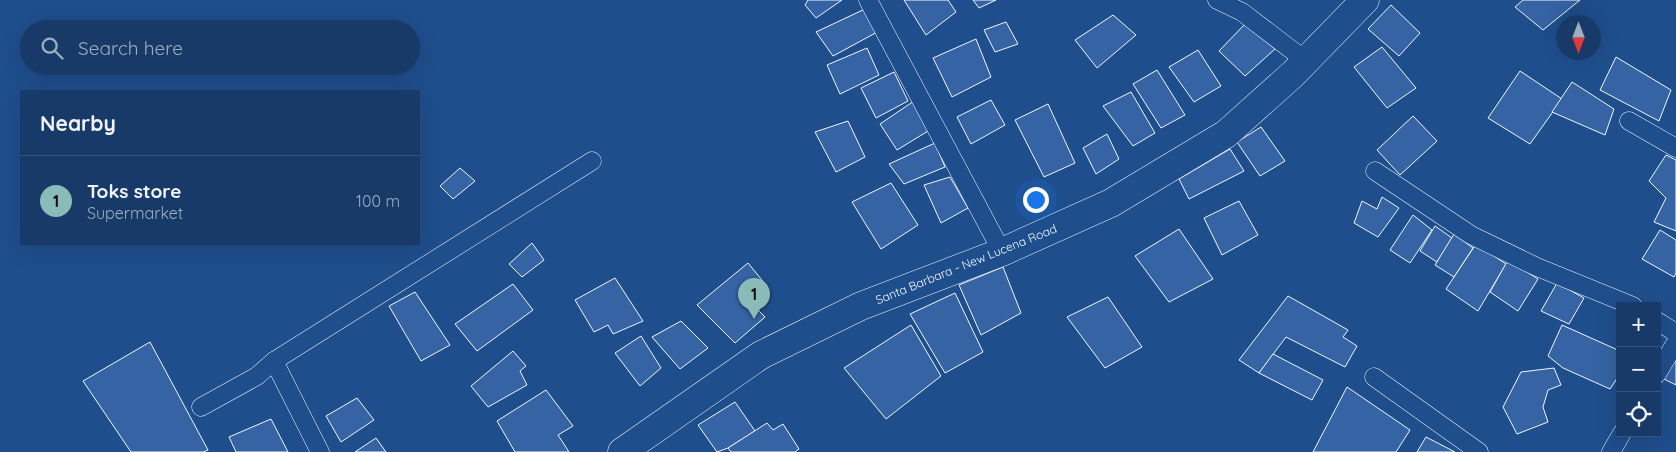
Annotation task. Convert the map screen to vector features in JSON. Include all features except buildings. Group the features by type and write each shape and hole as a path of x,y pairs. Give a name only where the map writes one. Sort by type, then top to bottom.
{"main road":[{"name":"Santa Barbara - New Lucena Road","path":"622,452 761,355 860,306 1002,252 1111,203 1226,134 1306,61 1365,0"}],"street":[{"path":"868,0 1002,252"},
{"path":"1217,0 1242,12 1306,61"},
{"path":"1629,121 1676,148"},
{"path":"201,407 257,376 274,361 592,161"},
{"path":"1375,171 1471,235 1537,267 1624,302"},
{"path":"1661,324 1676,333"},
{"path":"1661,367 1676,342"},
{"path":"274,361 320,452"},
{"path":"1374,377 1479,452"},
{"path":"1611,452 1620,437"}],"place":[{"name":"Toks store","path":"754,319"}]}
